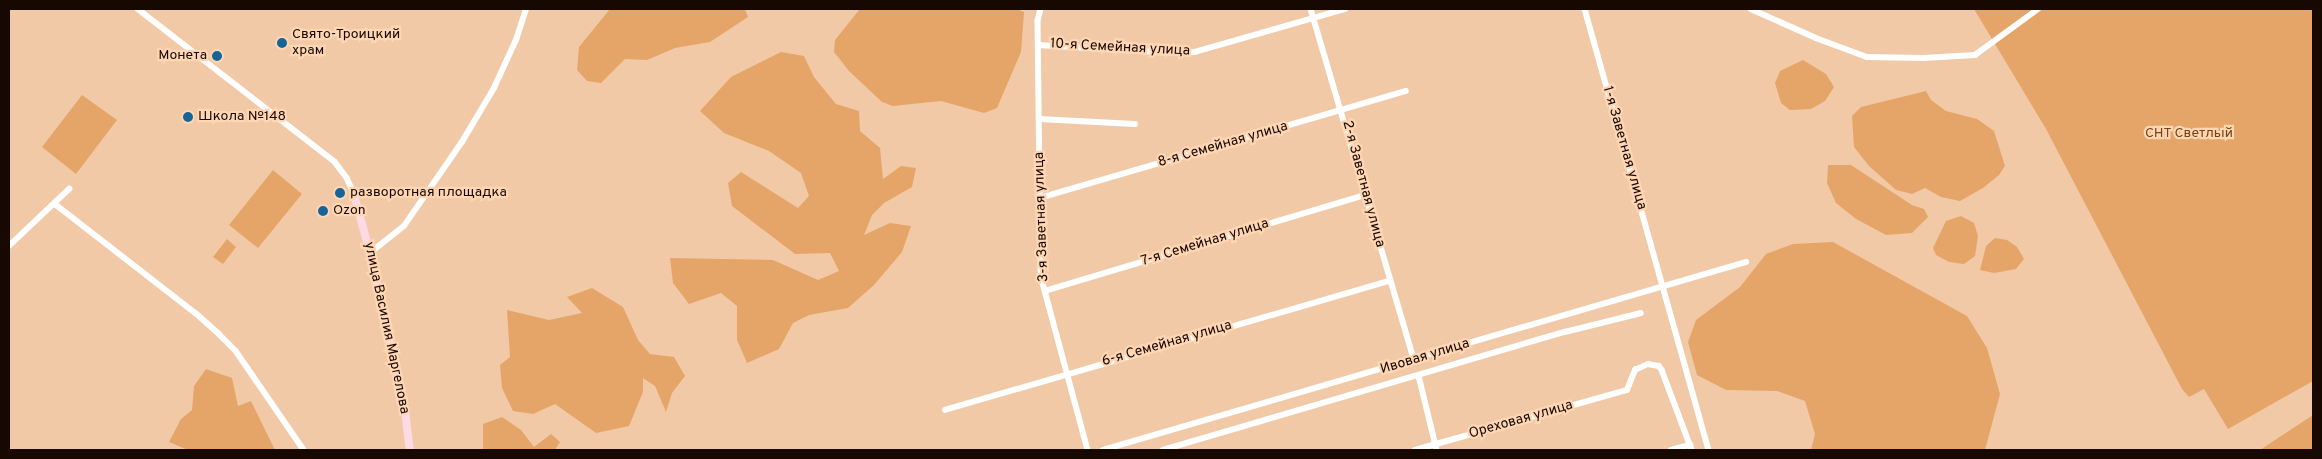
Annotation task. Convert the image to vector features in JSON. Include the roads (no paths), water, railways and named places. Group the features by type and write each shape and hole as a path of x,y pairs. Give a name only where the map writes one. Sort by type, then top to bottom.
{"street":[{"name":"улица Василия Маргелова","path":"138,9 335,162 348,178 370,253 405,411 410,450"},
{"path":"370,253 404,226 462,142 494,88 516,40 526,9"},
{"name":"3-я Заветная улица","path":"1041,9 1038,21 1041,273 1066,374 1088,450"},
{"name":"2-я Заветная улица","path":"1311,9 1342,110 1389,281 1414,360"},
{"name":"10-я Семейная улица","path":"1038,45 1185,53 1345,9"},
{"name":"1-я Заветная улица","path":"1585,9 1709,450"},
{"path":"1751,9 1816,38 1867,57 1924,58 1975,55 2038,9"},
{"name":"8-я Семейная улица","path":"1040,198 1406,91"},
{"path":"1039,119 1135,124"},
{"path":"9,246 69,189"},
{"name":"7-я Семейная улица","path":"1045,291 1365,195"},
{"path":"55,204 220,334 236,351 304,450"},
{"name":"Ивовая улица","path":"1103,450 1414,360 1559,315 1746,262"},
{"name":"6-я Семейная улица","path":"945,410 1389,281"},
{"name":"Ивовая улица","path":"1163,450 1565,332 1641,313"},
{"name":"Ореховая улица","path":"1415,450 1436,447 1627,390 1636,368 1648,364 1659,366 1671,390 1691,448"},
{"path":"1419,376 1436,447"},
{"path":"1671,450 1691,448"}],"place":[{"name":"Свято-Троицкий храм","path":"282,43"},
{"name":"Монета","path":"217,56"},
{"name":"Школа №148","path":"188,117"},
{"name":"разворотная площадка","path":"340,193"},
{"name":"Ozon","path":"323,211"}],"park label":[{"name":"СНТ Светлый","path":"2189,134"}]}
